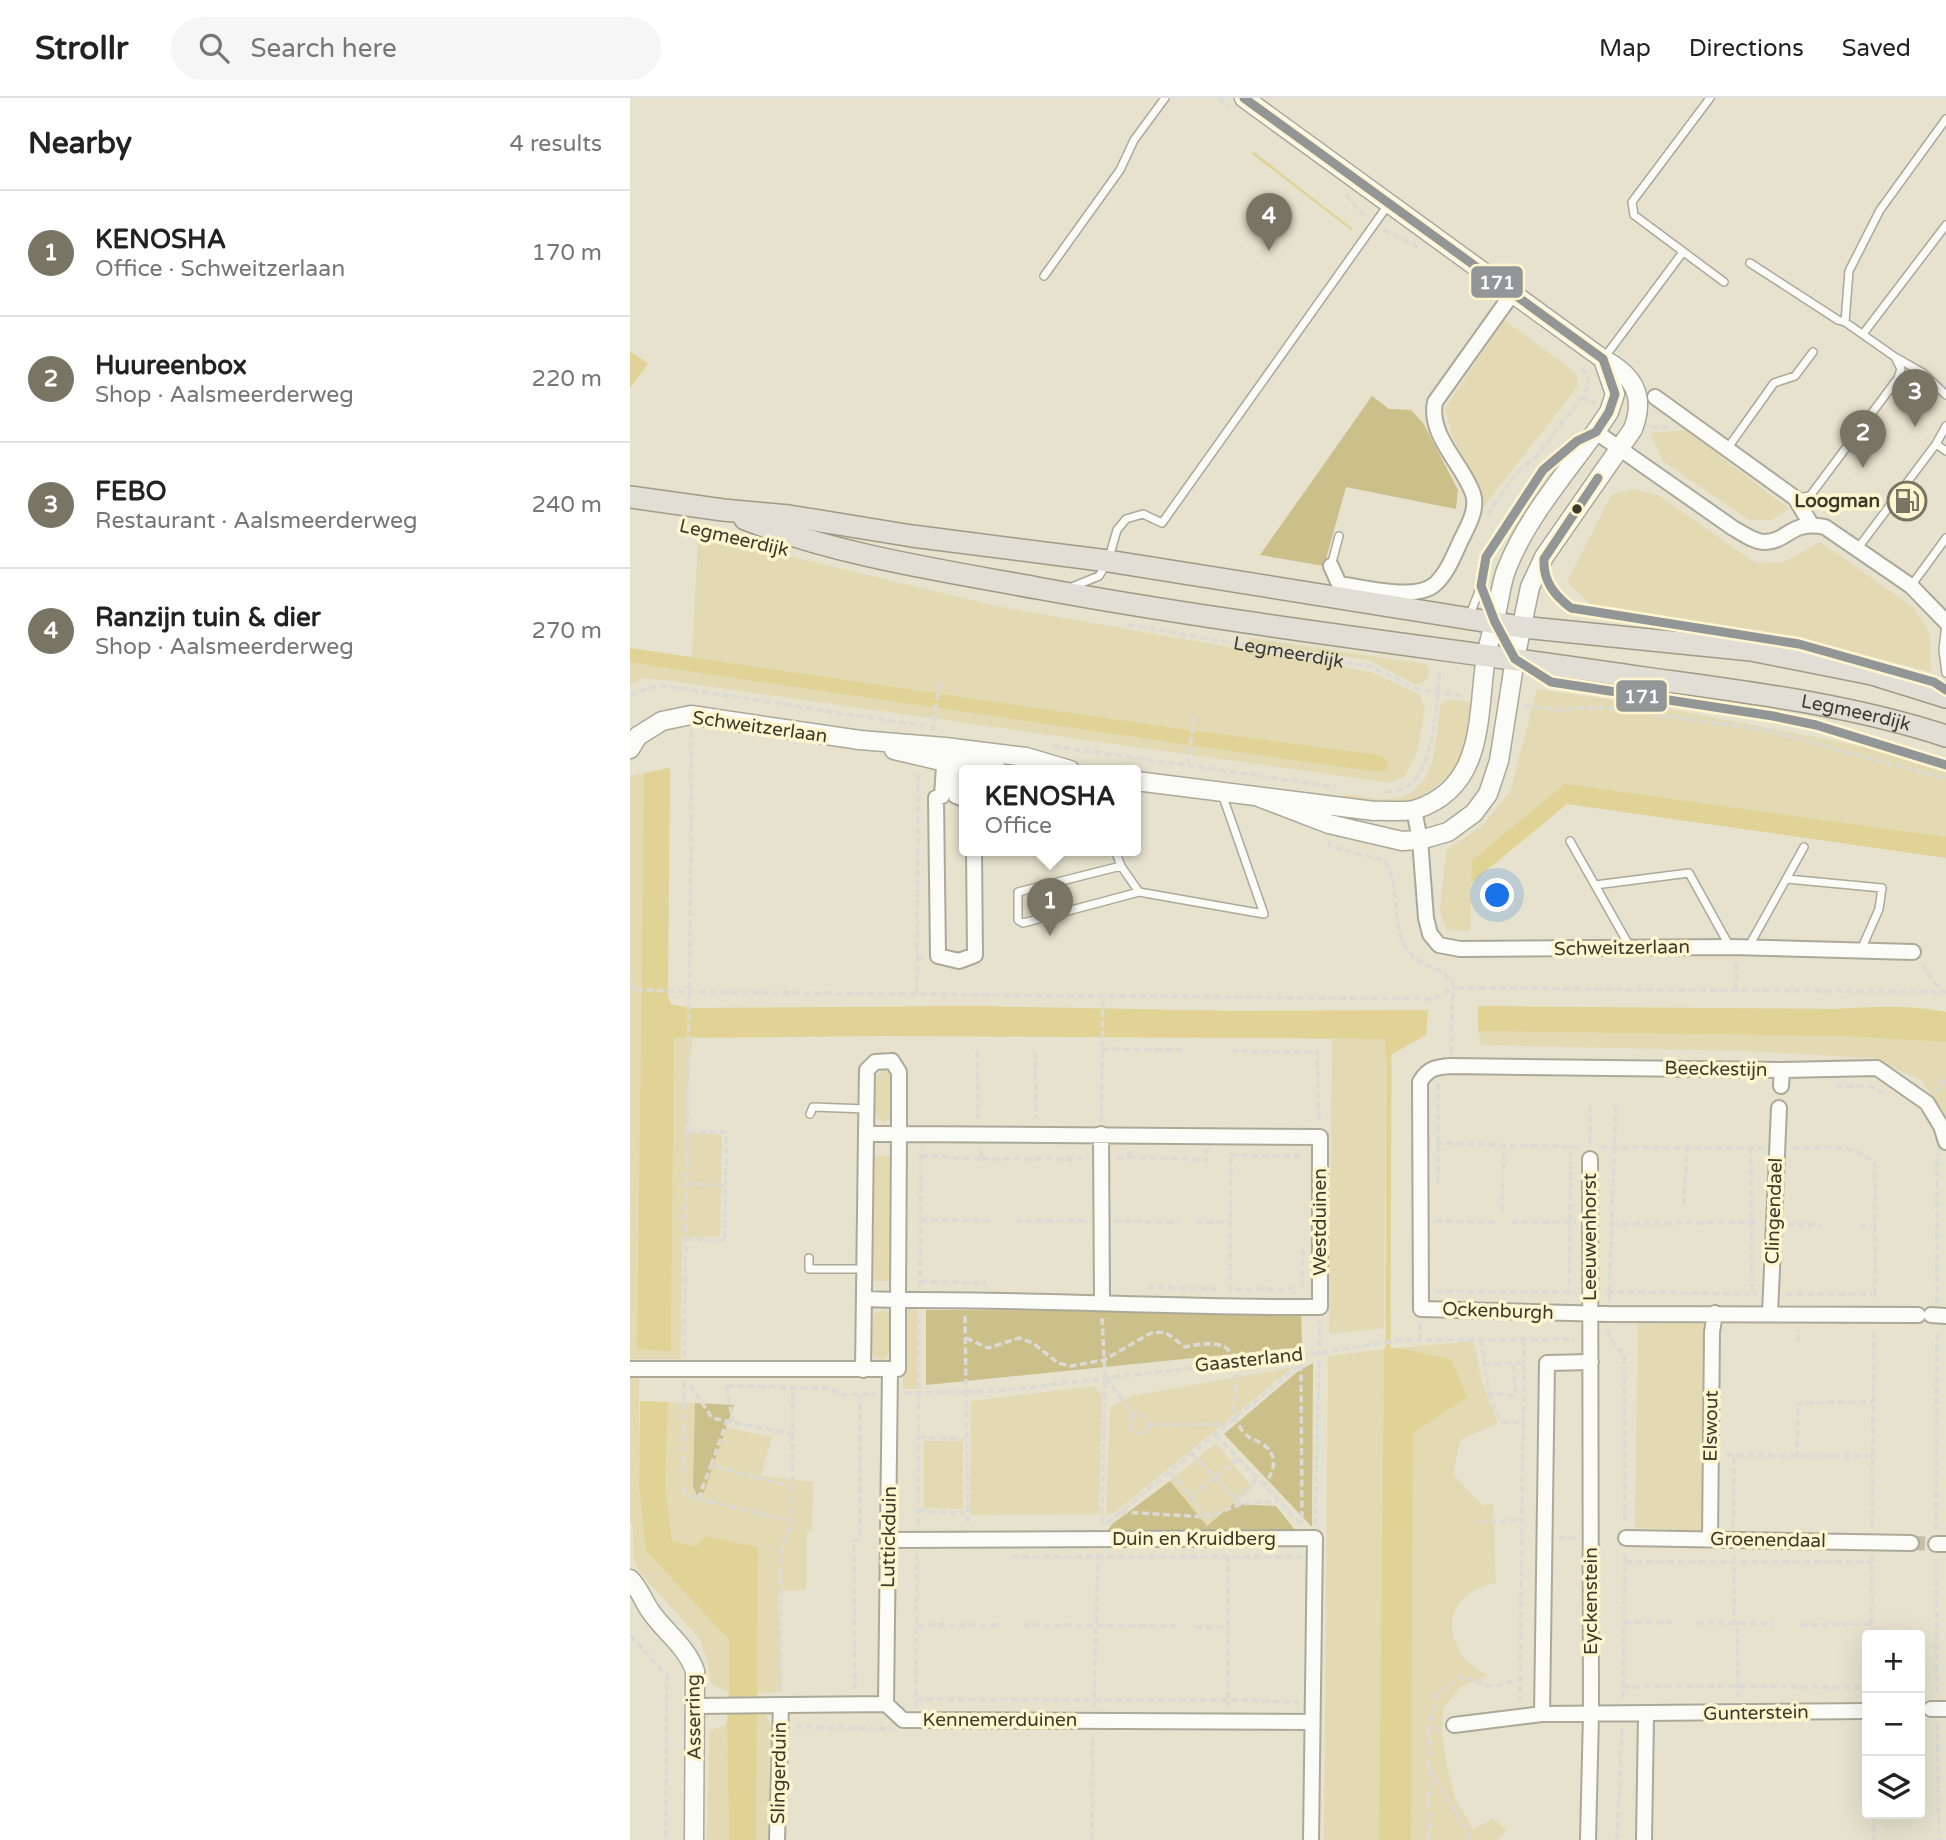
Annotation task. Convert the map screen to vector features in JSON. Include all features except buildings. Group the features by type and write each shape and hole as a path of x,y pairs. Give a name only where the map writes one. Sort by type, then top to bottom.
{"main road":[{"name":"Legmeerdijk","path":"630,497 789,516 912,536 1108,561 1521,627 1751,650 1872,674 1946,697"},
{"name":"Legmeerdijk","path":"723,510 782,533 879,558 1136,607 1772,696 1852,710 1946,736"}],"street":[{"path":"1244,98 1602,359 1618,367 1630,379 1637,397 1636,422 1544,557 1530,587 1507,703 1499,761 1488,794 1474,813 1448,832 1420,840 1402,841 1329,824 1261,798"},
{"path":"1331,566 1339,584 1406,593 1432,587 1447,570 1473,516 1475,498 1468,481 1441,439 1433,414 1435,402 1512,294"},
{"path":"1141,781 1374,811 1414,810 1437,800 1455,786 1467,768 1475,744 1487,654 1506,571 1518,542 1539,509 1609,412 1615,394 1602,359"},
{"path":"1655,397 1795,498 1811,524"},
{"path":"1597,432 1751,538 1765,542 1799,525 1825,527 1911,586 1946,622"},
{"name":"Schweitzerlaan","path":"630,749 638,736 663,721 691,715 919,751 951,755 1026,757 1053,765"},
{"path":"951,755 954,797 936,798 937,956 959,961 975,955 974,856"},
{"name":"Schweitzerlaan","path":"951,755 982,765"},
{"path":"1414,810 1420,840"},
{"name":"Schweitzerlaan","path":"1420,840 1426,918 1430,934 1439,945 1460,949 1738,947 1913,952"},
{"path":"863,1370 867,1070 875,1062 892,1061 899,1072 898,1300"},
{"name":"Beeckestijn","path":"1451,1066 1782,1070 1877,1068 1927,1103 1941,1126 1946,1142"},
{"name":"Ockenburgh","path":"1451,1066 1426,1071 1420,1082 1421,1309 1590,1314 1715,1312 1932,1315"},
{"path":"1782,1070 1782,1086"},
{"name":"Clingendael","path":"1770,1314 1779,1108"},
{"path":"866,1134 1320,1137"},
{"path":"1101,1134 1102,1302"},
{"name":"Westduinen","path":"1320,1137 1320,1307"},
{"name":"Leeuwenhorst","path":"1590,1153 1590,1314"},
{"path":"864,1299 1320,1307"},
{"name":"Luttickduin","path":"886,1704 890,1394 898,1300"},
{"name":"Elswout","path":"1710,1539 1712,1332 1715,1312"},
{"name":"Eyckenstein","path":"1588,1840 1591,1714 1590,1314"},
{"path":"1542,1714 1547,1363 1591,1362"},
{"path":"630,1369 684,1374 894,1369"},
{"path":"1311,1840 1315,1538"},
{"name":"Duin en Kruidberg","path":"889,1540 1315,1538"},
{"name":"Groenendaal","path":"1626,1538 1911,1543"},
{"name":"Asserring","path":"630,1579 642,1594 649,1610 692,1660 695,1671 694,1840"},
{"name":"Asserring","path":"630,1600 649,1610"},
{"path":"695,1706 886,1704"},
{"name":"Kennemerduinen","path":"886,1704 910,1720 1311,1722"},
{"name":"Slingerduin","path":"778,1840 780,1706"},
{"path":"1931,1709 1946,1709"},
{"name":"Gunterstein","path":"1454,1725 1542,1714 1862,1711"},
{"path":"1644,1840 1646,1714"}],"lane":[{"path":"1044,276 1120,170 1134,139 1165,98"},
{"path":"1710,98 1632,202 1634,215 1724,282"},
{"path":"1846,322 1849,271 1880,210 1946,119"},
{"path":"1058,592 1099,576 1108,561 1117,530 1126,519 1143,514 1163,523 1390,203"},
{"path":"1863,334 1946,225"},
{"path":"1602,359 1683,252"},
{"path":"1750,263 1923,373 1946,395"},
{"path":"1727,449 1774,383 1795,376 1813,352"},
{"path":"1795,498 1810,496 1898,378 1901,369 1895,357"},
{"path":"1858,548 1936,444 1946,426"},
{"path":"1469,618 1481,586 1486,556 1543,470 1577,441 1597,432"},
{"path":"1936,444 1946,451"},
{"path":"1331,566 1339,536"},
{"path":"1911,586 1946,538"},
{"path":"1544,557 1546,584 1571,608 1799,645 1895,670 1934,682 1946,690"},
{"path":"1481,586 1495,622"},
{"name":"Legmeerdijk","path":"1495,622 1515,659 1551,682 1816,725 1946,765"},
{"path":"1946,622 1943,650 1946,673"},
{"path":"1121,866 1018,892 1018,920 1023,923 1139,892 1264,914 1221,792"},
{"path":"1570,841 1630,948"},
{"path":"1595,884 1689,873 1738,947 1787,879 1804,847"},
{"path":"1117,856 1139,892"},
{"path":"1787,879 1882,888 1879,909 1861,950"},
{"path":"810,1114 813,1107 867,1109"},
{"path":"809,1258 809,1269 864,1269"}],"path":[{"path":"1485,527 1492,508 1517,472 1536,457 1589,384 1588,375 1571,359"},
{"name":"Legmeerdijk","path":"697,527 746,539"},
{"name":"Legmeerdijk","path":"1118,623 1372,667 1416,689 1482,699"},
{"path":"1381,793 1405,789 1421,774 1429,747 1443,648"},
{"path":"932,728 940,681"},
{"name":"Legmeerdijk","path":"1507,703 1561,710 1601,707 1765,730 1946,779"},
{"path":"691,715 683,1487 687,1495 698,1499 792,1521"},
{"path":"1188,765 1194,717"},
{"path":"917,994 921,726"},
{"path":"1335,787 1347,789"},
{"path":"1737,992 1738,947"},
{"path":"1913,952 1941,991"},
{"path":"917,960 937,956"},
{"path":"630,973 631,989 688,992 1432,999 1455,988 1452,1001 1451,1066"},
{"path":"1101,1134 1103,996"},
{"path":"1102,1047 1187,1050"},
{"path":"977,1051 978,1134 982,1159"},
{"path":"1231,1051 1317,1052 1320,1137"},
{"path":"1035,1052 1036,1134"},
{"path":"1590,1104 1590,1153"},
{"path":"1616,1105 1608,1314 1609,1337 1624,1356 1626,1538 1617,1840"},
{"path":"685,1239 724,1240 726,1186 726,1132 687,1131"},
{"path":"779,1726 899,1730 910,1720 916,1699 921,1134"},
{"path":"1129,1157 1207,1160 1207,1135"},
{"path":"1230,1307 1231,1136"},
{"path":"1502,1211 1504,1144"},
{"path":"1569,1313 1571,1146"},
{"path":"1685,1205 1687,1148"},
{"path":"1751,1148 1752,1294"},
{"path":"921,1156 1101,1159"},
{"path":"686,1183 726,1186"},
{"path":"920,1220 991,1221"},
{"path":"1420,1221 1496,1222"},
{"path":"1196,1222 1231,1222"},
{"path":"1511,1222 1774,1222 1823,1225"},
{"path":"1860,1226 1875,1225"},
{"path":"1421,1290 1875,1294"},
{"path":"1788,1294 1797,1314"},
{"path":"918,1511 966,1513 965,1300"},
{"path":"1102,1302 1105,1376 1102,1527 1301,1364 1308,1354"},
{"path":"1315,1538 1320,1307"},
{"path":"965,1338 988,1348 1019,1338 1033,1343 1058,1363 1071,1366 1104,1360 1151,1333 1165,1332 1185,1347 1209,1342 1221,1344 1231,1352 1236,1362 1235,1419 1248,1437 1268,1448 1274,1458 1275,1468 1265,1485"},
{"name":"Gaasterland","path":"714,1386 828,1388 844,1395 998,1391 1105,1376 1319,1353 1400,1340 1609,1337"},
{"path":"1481,1339 1489,1394 1502,1422 1523,1423"},
{"path":"1520,1717 1523,1339"},
{"path":"1514,1363 1515,1396"},
{"path":"1484,1364 1524,1363"},
{"path":"1216,1434 1301,1524 1301,1364"},
{"path":"1105,1376 1134,1416"},
{"path":"702,1386 691,1385 712,1418 793,1434"},
{"path":"726,1386 733,1422"},
{"path":"780,1706 781,1547 792,1521 793,1388"},
{"path":"855,1705 854,1541 860,1539 860,1394"},
{"path":"1489,1394 1523,1395"},
{"path":"1797,1456 1798,1403 1873,1402"},
{"path":"1140,1414 1146,1416 1149,1425 1144,1432 1135,1432 1130,1424 1134,1416 1140,1414"},
{"path":"698,1499 727,1421"},
{"path":"1149,1425 1229,1424"},
{"path":"918,1437 965,1439"},
{"path":"1192,1454 1241,1504"},
{"path":"1710,1455 1872,1456"},
{"path":"1734,1455 1734,1620 1737,1623 1738,1713"},
{"path":"1191,1496 1239,1458"},
{"path":"711,1465 792,1487"},
{"path":"1170,1472 1209,1517"},
{"path":"1236,1499 1258,1478"},
{"path":"1121,1512 1209,1517 1241,1504 1279,1501"},
{"path":"1479,1522 1522,1520"},
{"path":"1545,1538 1591,1538"},
{"path":"1228,1539 1228,1721"},
{"path":"1093,1840 1098,1540"},
{"path":"1098,1558 1315,1557"},
{"path":"1625,1562 1872,1562"},
{"path":"1624,1622 1673,1623"},
{"path":"1697,1623 1773,1624"},
{"path":"1800,1625 1871,1624"},
{"path":"917,1625 1000,1625"},
{"path":"1023,1626 1177,1626"},
{"path":"1195,1627 1228,1627"},
{"name":"Asserring","path":"630,1635 667,1676 666,1840"},
{"path":"1429,1840 1429,1731 1437,1694 1461,1676 1492,1686 1520,1679"},
{"path":"1623,1688 1862,1688"},
{"path":"916,1699 1228,1700 1311,1703"},
{"path":"1429,1731 1454,1725"},
{"path":"1429,1768 1472,1840"},
{"path":"1874,1819 1874,1840"}],"shaded area":[{"path":"1254,152 1353,229 1352,231 1252,154"},
{"path":"1504,320 1576,373 1578,386 1484,506 1479,486 1453,438 1445,408"},
{"path":"630,351 648,364 630,388"},
{"path":"1372,396 1389,409 1411,410 1423,423 1458,490 1456,509 1346,487 1324,566 1260,555"},
{"path":"1686,430 1789,509 1772,520 1749,520 1663,461 1650,433"},
{"path":"1632,489 1658,495 1754,562 1782,563 1820,542 1913,607 1930,633 1931,672 1807,640 1594,608 1567,582 1611,495"},
{"path":"698,534 996,606 1371,672 1419,694 1425,708 1417,753 1404,777 1390,783 664,680 643,678 630,685 630,662 1152,738 1372,754 692,657"},
{"path":"1250,638 1426,664 1429,670 1428,678 1420,684 1414,684 1369,660 1249,643"},
{"path":"630,648 1175,728 1372,754 1384,757 1388,764 1387,770 1378,772 659,667 630,662"},
{"path":"1537,689 1653,706 1871,748 1946,773 1946,837 1565,785 1472,860 1470,931 1447,930 1440,911 1446,850 1481,827 1510,792"},
{"path":"1449,699 1469,702 1474,717 1470,741 1448,776 1426,793 1401,804 1379,805 1341,799 1349,795 1398,798 1421,784 1432,760 1440,706"},
{"path":"668,768 668,996 671,1004 690,1008 974,1006 1239,1011 1428,1010 1426,1035 1385,1058 1385,1039 883,1036 674,1038 671,1351 637,1349 644,773"},
{"path":"644,773 637,1349 671,1350 674,1038 692,1038 685,1132 722,1135 720,1236 682,1238 681,1359 630,1359 630,776"},
{"path":"1565,784 1946,837 1946,858 1567,804 1471,883 1472,860"},
{"path":"1478,1006 1918,1008 1946,1012 1946,1042 1837,1036 1478,1031"},
{"path":"1478,1031 1837,1036 1946,1042 1946,1117 1921,1080 1872,1058 1749,1051 1481,1045"},
{"path":"1332,1039 1386,1039 1384,1328 1329,1334"},
{"path":"883,1070 891,1073 894,1078 894,1116 883,1123 873,1113 874,1080"},
{"path":"873,1156 894,1156 893,1281 872,1281"},
{"path":"903,1305 917,1305 917,1389 903,1389"},
{"path":"884,1309 891,1315 892,1349 885,1359 880,1360 872,1351 872,1320 874,1314"},
{"path":"926,1310 1301,1311 1302,1347 926,1385"},
{"path":"1638,1319 1707,1319 1703,1531 1635,1528"},
{"path":"1473,1341 1483,1385 1498,1423 1460,1440 1453,1474 1483,1506 1493,1503 1496,1583 1469,1594 1455,1610 1453,1632 1461,1653 1469,1663 1488,1675 1460,1687 1443,1710 1442,1731 1455,1798 1473,1830 1493,1818 1506,1830 1498,1840 1411,1840 1413,1433 1451,1359 1397,1348"},
{"path":"1397,1348 1451,1359 1467,1397 1413,1433 1411,1840 1379,1840 1384,1349"},
{"path":"1384,1349 1379,1840 1324,1840 1328,1356"},
{"path":"1313,1363 1312,1527 1224,1434 1297,1372"},
{"path":"1293,1367 1114,1513 1106,1515 1110,1408 1132,1396"},
{"path":"630,1378 639,1378 639,1487 646,1551 729,1640 729,1692 711,1684 700,1639 640,1573 634,1559 630,1523"},
{"path":"1095,1386 1102,1396 1099,1514 970,1515 971,1401"},
{"path":"640,1401 668,1402 665,1486 672,1540 696,1547 705,1536 758,1547 756,1840 729,1840 729,1640 646,1551 639,1487"},
{"path":"668,1402 695,1403 694,1494 711,1468 724,1427 772,1437 761,1476 813,1482 812,1530 807,1532 806,1590 778,1591 782,1692 757,1693 758,1547 696,1547 672,1540 665,1486"},
{"path":"695,1403 734,1405 704,1492 698,1497 693,1487"},
{"path":"924,1441 963,1441 963,1509 924,1508"},
{"path":"1216,1443 1253,1488 1207,1526 1170,1481"},
{"path":"1170,1481 1207,1526 1233,1504 1276,1506 1295,1530 1106,1533 1112,1524"},
{"path":"757,1693 773,1731 773,1840 756,1840"},
{"path":"727,1724 729,1840 707,1840 709,1731"}],"waterway":[{"path":"1388,1354 1389,1048"}],"tunnel":[{"path":"1911,1543 1936,1544"}],"transit line":[{"name":"171","path":"1244,98 1603,359 1615,394 1609,412 1596,432 1577,441 1543,470 1486,557 1481,586 1495,622 1515,659 1551,682 1816,725 1946,765"},
{"name":"171","path":"1598,478 1544,559 1545,574 1551,587 1571,608 1799,644 1934,682 1946,690"}],"place":[{"name":"Ranzijn tuin & dier","path":"1269,251"},
{"name":"FEBO","path":"1915,427"},
{"name":"Huureenbox","path":"1863,468"},
{"name":"Loogman","path":"1907,501"},
{"name":"KENOSHA","path":"1050,936"}]}
